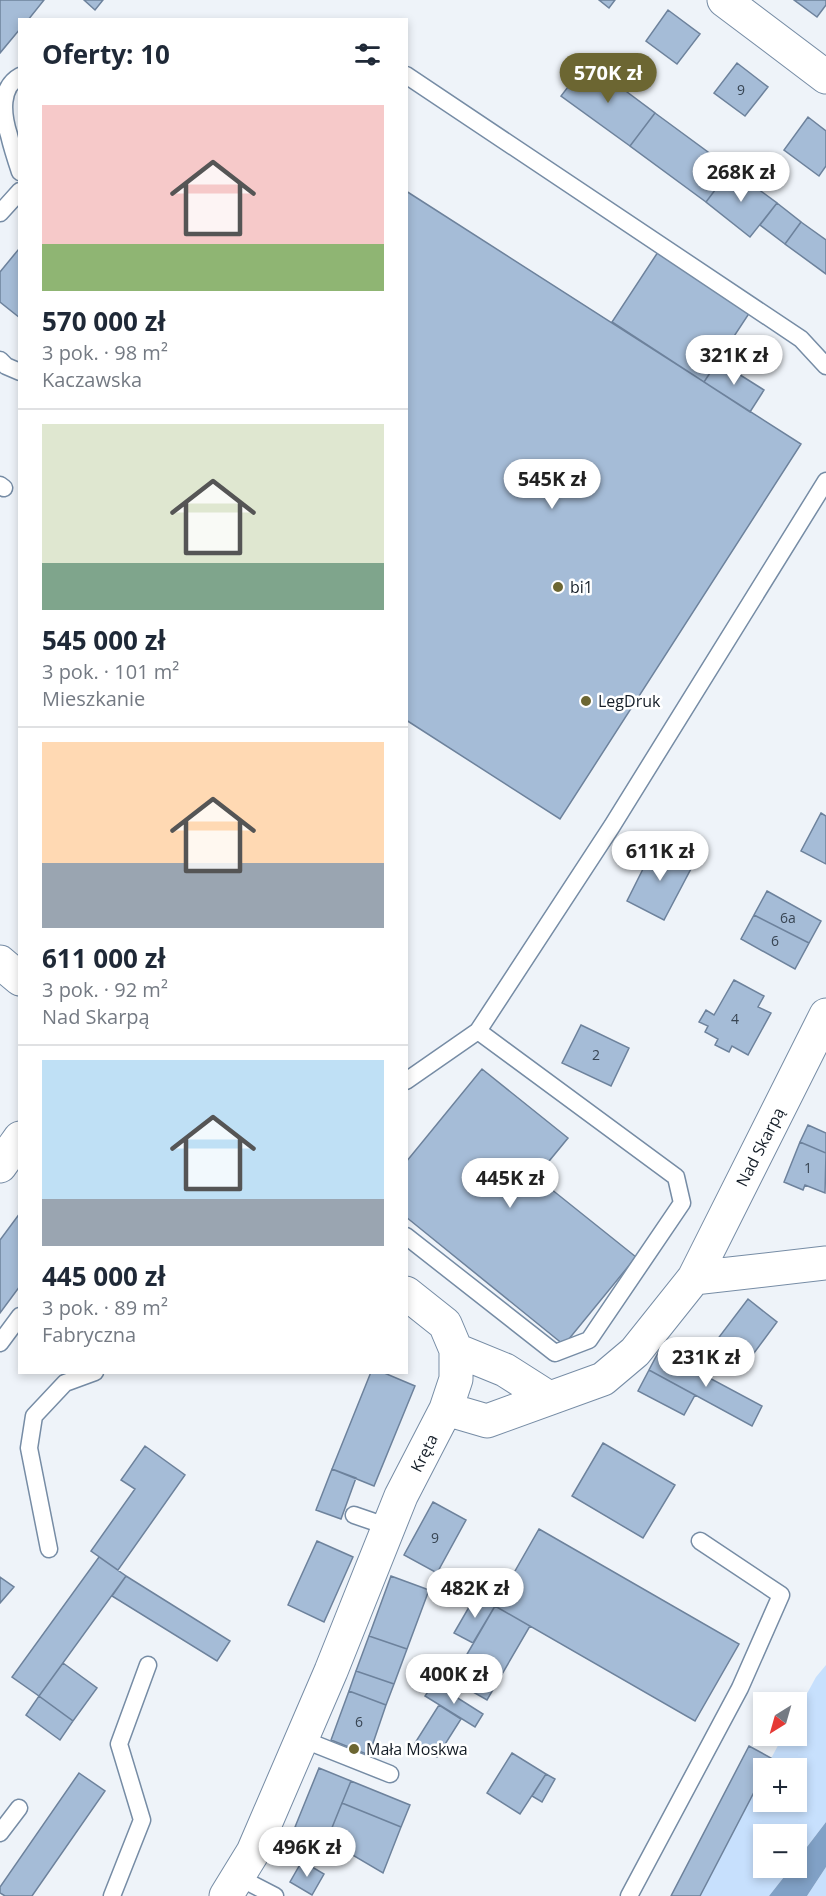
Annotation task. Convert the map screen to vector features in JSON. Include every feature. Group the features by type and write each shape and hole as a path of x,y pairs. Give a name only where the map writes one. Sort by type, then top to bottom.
{"street":[{"path":"724,0 826,77"},
{"path":"0,962 18,976"},
{"name":"Nad Skarpą","path":"694,1278 826,1015"},
{"path":"0,1166 18,1141"},
{"path":"446,1408 487,1421 603,1380 635,1352 694,1278 826,1263"},
{"path":"408,1295 446,1324 456,1350 505,1370 549,1398"},
{"name":"Kręta","path":"232,1886 254,1851 401,1496 446,1408 456,1379 456,1350"}],"lane":[{"path":"408,76 801,339 826,366"},
{"path":"18,77 11,79 3,87 0,95 0,109 18,166"},
{"path":"0,213 18,193"},
{"path":"0,360 6,366 18,371"},
{"path":"408,1080 478,1031 612,826 826,481"},
{"path":"408,1238 555,1353 589,1340 682,1203 676,1177 478,1031"},
{"path":"0,1343 18,1319"},
{"path":"49,1549 29,1448 34,1416 65,1383 90,1374"},
{"path":"354,1515 389,1527"},
{"path":"629,1896 740,1688 781,1595 700,1541"},
{"path":"112,1896 142,1820 119,1744 148,1665"},
{"path":"302,1739 390,1774"},
{"path":"0,1833 19,1808"},
{"path":"232,1886 275,1896"}],"shaded area":[{"path":"826,1665 826,1822 807,1847 807,1824 753,1824 753,1878 783,1878 769,1896 700,1896 753,1793 753,1812 807,1812 807,1758 771,1758 778,1746 807,1746 807,1694"},
{"path":"826,1822 826,1867 807,1896 769,1896 783,1878 807,1878 807,1847"},
{"path":"826,1867 826,1896 807,1896"}],"building":[{"path":"0,0 44,0 30,18 18,18 18,31 0,53"},
{"path":"84,0 103,0 95,10"},
{"path":"599,0 615,0 609,8"},
{"path":"794,0 826,0 826,5 817,17"},
{"path":"668,10 700,34 677,64 646,41"},
{"path":"587,62 655,113 630,146 561,96"},
{"path":"737,63 768,87 745,116 714,93"},
{"path":"655,113 731,169 706,202 630,146"},
{"path":"808,117 826,131 826,166 819,176 784,150"},
{"path":"731,169 777,203 750,237 706,202"},
{"name":"bi1","path":"408,192 801,444 560,819 408,721"},
{"path":"777,203 801,222 785,244 760,225"},
{"path":"801,222 826,240 826,274 785,244"},
{"path":"18,250 18,316 0,302 0,272"},
{"path":"658,252 750,312 704,382 612,322"},
{"path":"718,361 764,390 750,412 704,382"},
{"path":"821,813 826,816 826,864 801,851"},
{"path":"656,843 694,863 664,920 627,901"},
{"path":"767,891 821,921 809,943 754,915"},
{"path":"754,915 809,943 795,969 741,939"},
{"path":"734,980 764,996 758,1007 771,1013 748,1055 732,1046 729,1052 715,1045 718,1039 705,1032 708,1026 699,1022 706,1010 714,1015"},
{"path":"581,1025 629,1048 611,1086 562,1063"},
{"path":"482,1069 568,1138 536,1177 636,1257 564,1345 408,1219 408,1160"},
{"path":"808,1125 826,1133 826,1153 800,1142"},
{"path":"800,1142 826,1153 825,1193 805,1185 803,1190 784,1182"},
{"path":"18,1216 18,1289 0,1313 0,1240"},
{"path":"748,1299 777,1322 740,1372 710,1349"},
{"path":"659,1351 762,1406 752,1426 649,1370"},
{"path":"649,1370 695,1395 684,1415 638,1391"},
{"path":"370,1374 387,1374 415,1386 374,1486 332,1469"},
{"path":"603,1443 675,1485 643,1538 572,1496"},
{"path":"145,1446 185,1475 118,1570 91,1551 135,1489 121,1480"},
{"path":"332,1469 356,1478 341,1519 316,1510"},
{"path":"433,1502 466,1520 437,1573 404,1555"},
{"path":"539,1529 739,1644 695,1721 495,1606"},
{"path":"317,1541 353,1557 324,1622 288,1605"},
{"path":"99,1557 126,1576 39,1696 12,1677"},
{"path":"126,1576 230,1641 217,1661 112,1596"},
{"path":"391,1576 429,1590 407,1649 369,1636"},
{"path":"0,1577 14,1587 0,1603"},
{"path":"476,1595 495,1606 473,1643 454,1633"},
{"path":"495,1606 530,1626 487,1700 452,1680"},
{"path":"369,1636 407,1649 394,1684 356,1671"},
{"path":"63,1663 97,1688 73,1721 39,1696"},
{"path":"356,1671 394,1684 386,1705 349,1691"},
{"path":"434,1683 483,1714 475,1727 425,1696"},
{"path":"349,1691 386,1705 369,1755 331,1740"},
{"path":"39,1696 73,1721 60,1740 26,1715"},
{"path":"439,1705 461,1719 437,1757 415,1743"},
{"path":"749,1746 771,1758 753,1758 753,1794 700,1896 671,1896"},
{"path":"512,1753 546,1774 520,1814 487,1793"},
{"path":"319,1768 351,1781 327,1840 295,1827"},
{"path":"79,1773 105,1791 32,1896 5,1896 0,1893 0,1887"},
{"path":"546,1774 555,1779 542,1802 532,1796"},
{"path":"351,1781 410,1805 401,1827 342,1803"},
{"path":"342,1803 401,1827 383,1873 327,1840"},
{"path":"302,1861 324,1874 312,1895 290,1882"}],"place":[{"name":"bi1","path":"558,587"},
{"name":"LegDruk","path":"586,701"},
{"name":"Mała Moskwa","path":"354,1749"}]}
